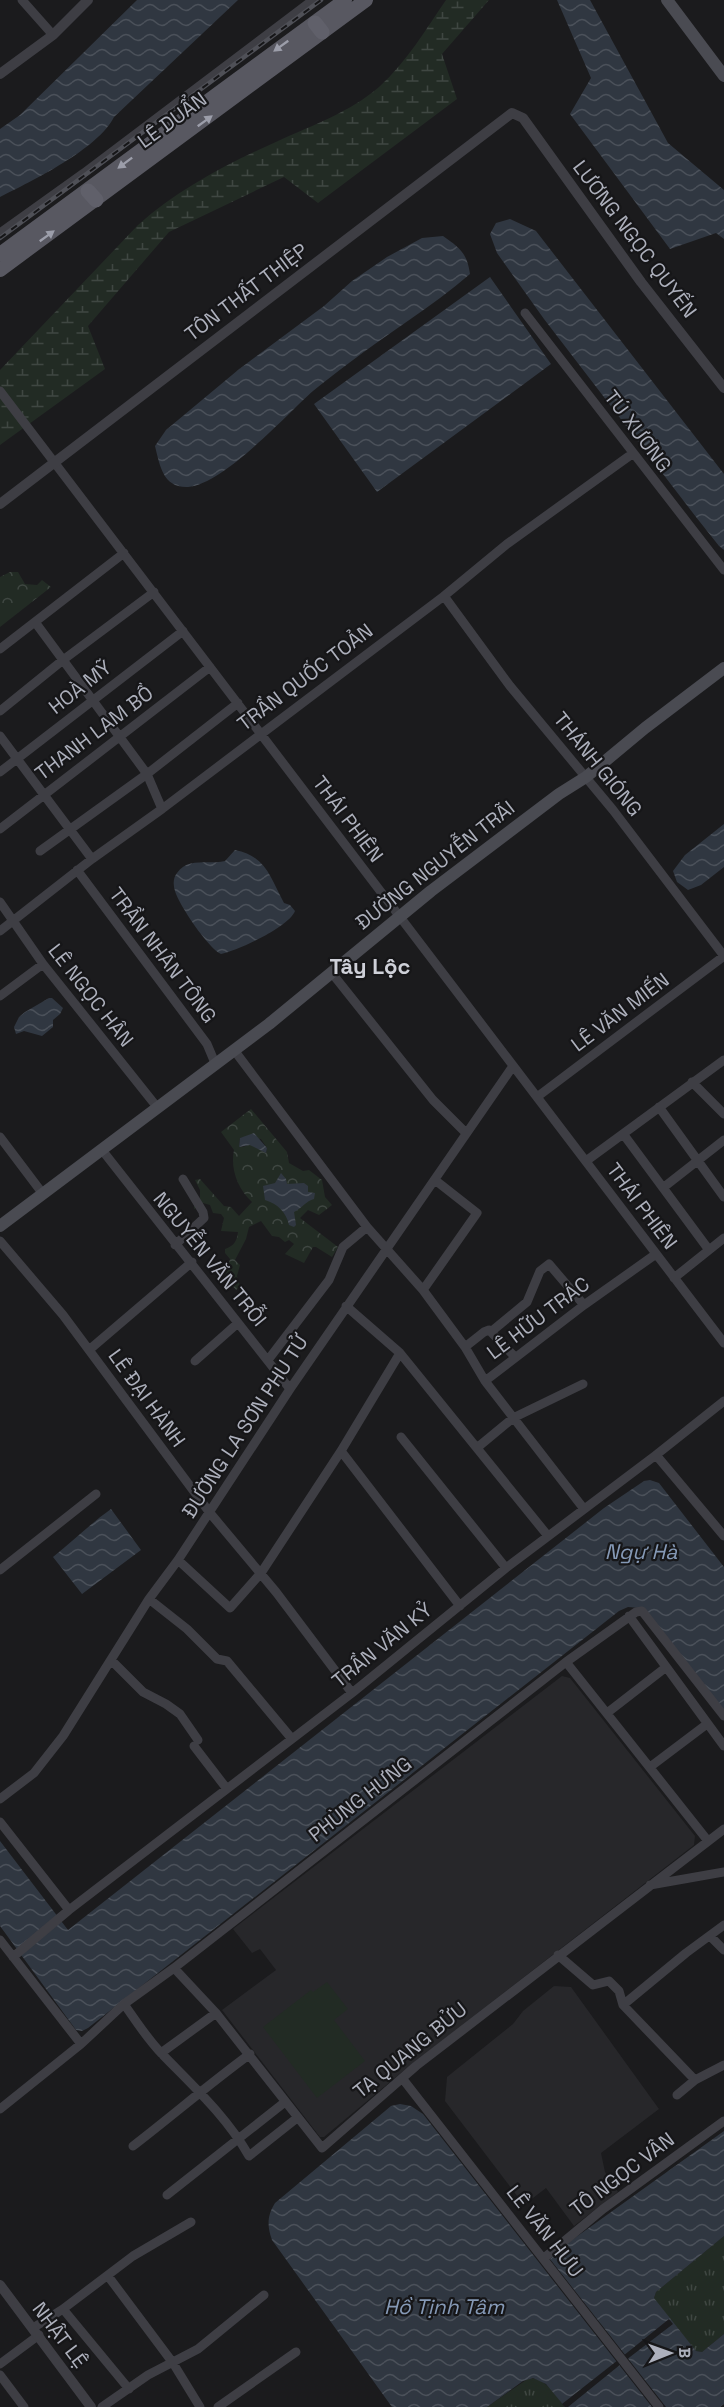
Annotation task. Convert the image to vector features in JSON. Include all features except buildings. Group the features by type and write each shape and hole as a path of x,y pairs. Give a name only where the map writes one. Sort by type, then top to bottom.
{"main road":[{"name":"LÊ DUẨN","path":"318,28 345,0"},
{"name":"LÊ DUẨN","path":"0,270 92,196 318,28 366,0"},
{"path":"667,0 724,76"},
{"name":"LÊ DUẨN","path":"0,254 92,196"},
{"name":"ĐƯỜNG NGUYỄN TRÃI","path":"0,1226 285,1012 400,916 527,818 586,777 724,668"}],"street":[{"path":"22,0 52,35"},
{"path":"0,74 52,35 88,0"},
{"path":"0,232 314,0"},
{"name":"TÔN THẤT THIỆP","path":"0,504 509,114 516,114"},
{"name":"LƯƠNG NGỌC QUYẾN","path":"516,114 523,118 641,282 724,388"},
{"name":"TÚ XƯƠNG","path":"525,313 724,570"},
{"name":"THÁI PHIÊN","path":"0,391 724,1343"},
{"name":"TRẦN QUỐC TOẢN","path":"0,931 77,870 162,809 260,732 444,596 507,544 632,454"},
{"path":"0,649 124,554"},
{"path":"0,711 63,660 154,592"},
{"name":"THÁNH GIÓNG","path":"444,596 510,686 586,777 724,956"},
{"path":"35,622 147,774 162,809"},
{"name":"HOÀ MỸ","path":"0,772 183,631"},
{"name":"THANH LAM BỒ","path":"0,829 210,667"},
{"path":"40,851 147,774 238,703"},
{"path":"0,736 92,859"},
{"name":"TRẦN NHÂN TÔNG","path":"77,870 207,1044 215,1063"},
{"name":"LÊ NGỌC HÂN","path":"0,903 43,964 157,1107"},
{"name":"LÊ VĂN MIẾN","path":"537,1097 724,956"},
{"path":"0,996 43,964"},
{"path":"331,972 433,1100 466,1132"},
{"path":"234,1050 367,1227 423,1290 465,1347 485,1381"},
{"path":"586,1161 724,1060"},
{"name":"ĐƯỜNG LA SƠN PHU TỬ","path":"0,1799 34,1773 63,1736 149,1599 210,1513 346,1306 513,1065"},
{"path":"692,1082 724,1114"},
{"path":"659,1107 724,1197"},
{"path":"624,1135 709,1250"},
{"path":"0,1137 43,1194"},
{"path":"664,1187 696,1159 724,1140"},
{"name":"NGUYỄN VĂN TRỖI","path":"102,1150 290,1389"},
{"path":"175,1245 204,1218 203,1212 183,1179"},
{"path":"423,1290 477,1213 435,1180"},
{"path":"268,1360 329,1280 343,1247 367,1227"},
{"path":"674,1278 724,1238"},
{"name":"LÊ ĐẠI HÀNH","path":"0,1241 57,1308 210,1513 261,1573 352,1692"},
{"name":"LÊ HỮU TRÁC","path":"584,1509 485,1381 584,1305 656,1254"},
{"path":"89,1350 192,1262"},
{"path":"465,1347 484,1332 492,1332 527,1302 540,1271 549,1264 584,1305"},
{"path":"346,1306 400,1353 548,1536"},
{"path":"195,1361 238,1323"},
{"path":"492,1332 516,1357"},
{"path":"178,1560 230,1608 261,1573 341,1450 400,1353"},
{"path":"478,1447 513,1418 583,1384"},
{"name":"TRẦN VĂN KỶ","path":"15,1955 352,1692 506,1568 724,1401"},
{"path":"401,1437 506,1568"},
{"path":"341,1450 460,1606"},
{"path":"656,1455 724,1536"},
{"path":"2,1564 96,1494"},
{"path":"149,1599 187,1629 217,1659 227,1660 291,1739"},
{"path":"724,1716 642,1611 629,1616 724,1746"},
{"name":"PHÙNG HƯNG","path":"0,2109 81,2044 124,2004 174,1968 566,1662 629,1616"},
{"path":"111,1660 142,1692 180,1714 196,1743 227,1789"},
{"path":"566,1662 708,1841"},
{"path":"608,1713 665,1668"},
{"path":"650,1767 706,1724"},
{"path":"0,1822 66,1914"},
{"name":"TẠ QUANG BỬU","path":"174,1968 216,2013 322,2148 402,2078 558,1955 724,1829"},
{"path":"649,1885 724,1872"},
{"path":"623,2005 724,1925"},
{"path":"710,1936 724,1950"},
{"path":"0,1940 15,1955 81,2044"},
{"path":"558,1955 593,1985 609,1981 619,1990 623,2005 695,2080"},
{"path":"124,2004 161,2053 200,2091 239,2139 249,2156 297,2118"},
{"path":"161,2053 216,2013"},
{"path":"133,2146 249,2054"},
{"path":"677,2095 695,2080 724,2065"},
{"name":"LÊ VĂN HƯU","path":"402,2078 659,2407"},
{"path":"167,2195 285,2102"},
{"name":"TÔ NGỌC VÂN","path":"544,2258 603,2210 724,2121"},
{"path":"0,2364 63,2309 133,2256 191,2222"},
{"path":"108,2276 173,2363 200,2407"},
{"name":"NHẬT LỆ","path":"0,2285 91,2407"},
{"path":"102,2407 148,2375 198,2349 264,2295"},
{"path":"63,2309 129,2389"},
{"path":"218,2407 296,2352"},
{"path":"0,2375 24,2407"}],"shaded area":[{"path":"562,1676 570,1678 695,1836 694,1845 402,2072 324,2137 320,2137 222,2010 276,1970 260,1949 252,1953 233,1929"},
{"path":"554,1986 571,1987 659,2109 601,2153 605,2172 618,2192 574,2226 546,2188 524,2205 445,2101 447,2077 513,2024 523,2011"}],"green space":[{"path":"446,0 489,0 442,54 457,99 318,203 284,177 169,232 88,326 105,369 0,445 0,370 138,225 187,188 260,149 331,117 368,96 398,67"},
{"path":"10,572 18,572 25,584 37,585 42,580 51,587 0,627 0,577"},
{"path":"251,1109 287,1152 289,1163 303,1171 309,1170 322,1180 325,1197 332,1205 319,1215 308,1210 300,1218 338,1247 332,1257 316,1247 313,1247 304,1263 285,1254 294,1244 289,1240 285,1242 279,1237 272,1236 261,1221 249,1227 246,1239 235,1260 240,1265 237,1276 240,1286 236,1290 231,1284 225,1283 216,1271 228,1266 230,1259 225,1249 234,1243 238,1232 221,1231 224,1218 221,1214 213,1213 210,1205 203,1203 194,1209 194,1204 200,1198 200,1190 195,1180 200,1179 224,1206 231,1207 239,1216 252,1202 239,1185 233,1164 234,1150 221,1132","holes":["240,1138 261,1139 267,1148 266,1153 250,1144 239,1146"]},
{"path":"327,1982 348,2009 334,2020 365,2061 317,2098 263,2027 311,1990 313,1992"},
{"path":"724,2236 724,2334 702,2352 696,2351 654,2298 656,2292"},
{"path":"529,2378 545,2384 565,2407 487,2407"}],"water":[{"path":"137,0 238,0 114,117 94,141 63,163 0,197 0,129 20,115"},
{"path":"557,0 590,0 668,143 724,190 724,239 716,233 670,249 570,114 591,78"},
{"path":"510,219 536,231 724,474 724,550 696,517 544,319 497,253 490,234 496,223"},
{"path":"443,236 462,252 470,274 313,391 254,447 219,474 203,483 188,487 173,484 168,480 161,468 155,446 166,430 238,370 324,306 352,281 387,257 422,238"},
{"path":"490,277 551,364 377,492 314,404"},
{"path":"724,824 724,867 701,885 688,890 677,882 673,871 685,855"},
{"path":"235,850 254,857 266,869 284,903 290,905 295,911 273,931 221,954 209,944 188,916 174,889 174,882 177,873 187,865 225,861"},
{"path":"49,998 63,1008 53,1020 53,1027 42,1036 24,1031 16,1034 14,1027 19,1017"},
{"path":"254,1133 267,1148 266,1153 250,1145 239,1147 240,1138"},
{"path":"281,1173 287,1184 304,1183 308,1186 308,1192 315,1193 314,1199 294,1212 296,1225 294,1227 289,1225 281,1209 265,1200 263,1186 275,1183"},
{"name":"Ngự Hà","path":"644,1481 659,1483 724,1567 724,1712 640,1608 628,1607 619,1611 88,2028 82,2031 76,2030 0,1926 0,1841 68,1930 604,1508"},
{"path":"111,1509 141,1550 82,1594 53,1557"},
{"name":"Hồ Tịnh Tâm","path":"400,2104 411,2106 423,2114 652,2407 565,2407 546,2384 533,2378 523,2381 487,2407 392,2407 272,2240 269,2221 270,2212 275,2203 391,2106"},
{"path":"724,2131 724,2236 656,2292 654,2298 696,2351 702,2352 724,2334 724,2404 720,2407 666,2407 550,2259 572,2240"}],"pier":[{"path":"669,2319 673,2324 626,2360 623,2356"},
{"path":"618,2360 621,2364 568,2407 562,2404"}],"railway":[{"path":"0,238 321,0"}],"district":[{"name":"Tây Lộc","path":"370,966"}]}
